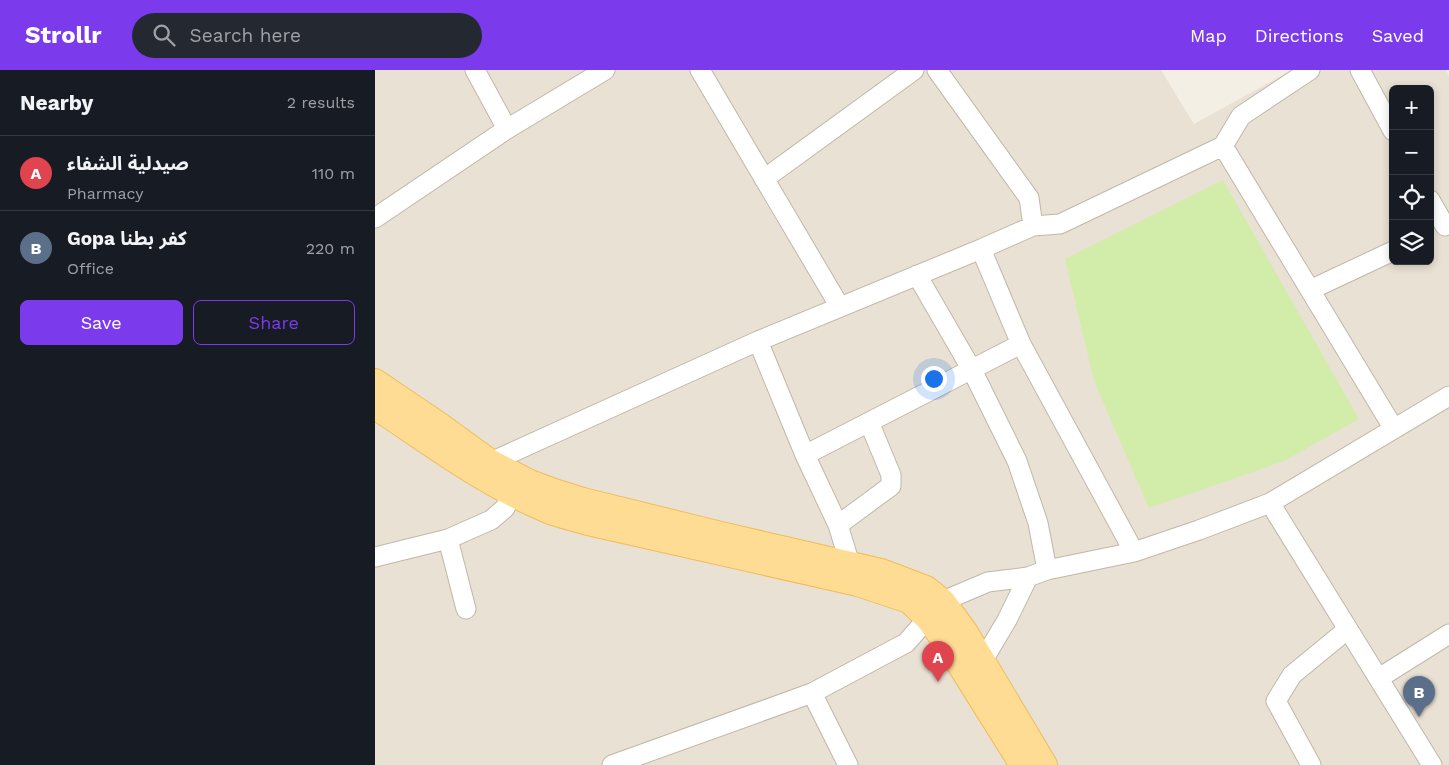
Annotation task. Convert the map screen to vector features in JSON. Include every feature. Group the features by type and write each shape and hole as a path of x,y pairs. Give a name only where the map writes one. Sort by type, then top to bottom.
{"main road":[{"path":"375,381 487,471 511,495 550,512 588,523 873,588 909,601 928,619 945,642 1022,765"},
{"path":"375,407 487,471 530,482 583,500 881,571 926,588 943,601 965,631 1045,765"}],"street":[{"path":"475,70 507,129"},
{"path":"375,218 507,129 605,70"},
{"path":"699,70 840,307"},
{"path":"764,179 914,70"},
{"path":"937,70 1029,198 1033,226"},
{"path":"487,471 758,341 1033,226 1060,224 1223,146 1241,116 1310,70"},
{"path":"1360,70 1389,123"},
{"path":"1223,146 1394,429"},
{"path":"1434,210 1441,228"},
{"path":"981,249 1021,344 1134,552"},
{"path":"1310,290 1389,253"},
{"path":"917,275 972,370 1017,462 1038,523 1047,570"},
{"path":"758,341 805,455 838,525 850,564"},
{"path":"805,455 1021,344"},
{"path":"612,765 812,693 906,643 943,601 988,582 1028,577 1047,570 1134,552 1269,503 1449,396"},
{"path":"838,525 891,486 891,474 869,422"},
{"path":"375,557 448,539 491,520 505,508 511,495"},
{"path":"1269,503 1432,765"},
{"path":"448,539 466,609"},
{"path":"982,662 1007,620 1028,577"},
{"path":"1311,765 1276,701 1292,675 1348,629"},
{"path":"1379,678 1449,634"},
{"path":"812,693 848,765"}],"shaded area":[{"path":"375,70 1161,70 1194,124 1292,70 1446,70 1449,76 1449,765 375,765"}],"green space":[{"path":"1223,180 1359,419 1284,461 1149,508 1094,381 1065,259"}],"place":[{"name":"صيدلية الشفاء","path":"938,682"},
{"name":"Gopa كفر بطنا","path":"1419,717"}]}
